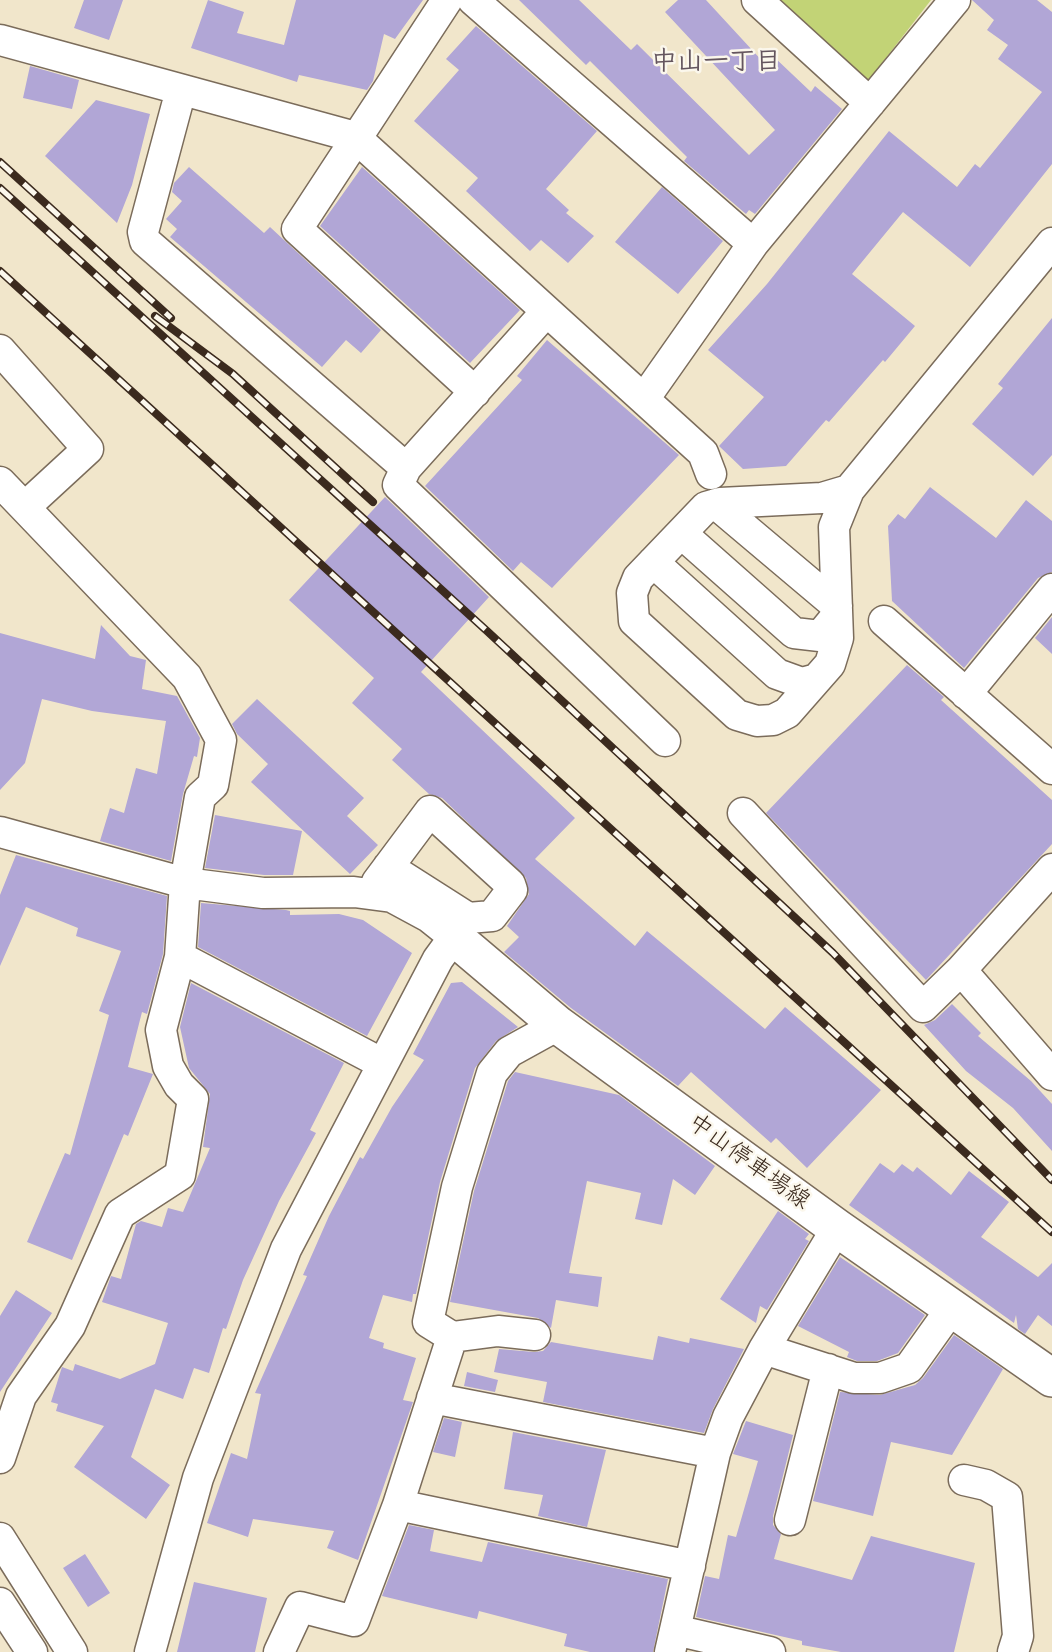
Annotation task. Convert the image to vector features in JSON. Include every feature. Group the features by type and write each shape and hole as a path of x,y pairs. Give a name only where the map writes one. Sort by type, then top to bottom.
{"main road":[{"name":"中山停車場線","path":"461,927 558,1025 837,1228 1052,1378"}],"street":[{"path":"447,0 297,229 475,391"},
{"path":"473,0 753,244"},
{"path":"757,0 870,103"},
{"path":"644,399 753,244 955,0"},
{"path":"0,40 355,137 703,453 711,474"},
{"path":"181,90 143,232 145,241 406,468"},
{"path":"849,490 822,498 716,504 706,507 638,578 632,593 634,621 737,715 757,721 773,720 787,713 830,664 838,638 834,527 849,490 1052,243"},
{"path":"546,312 406,468 398,485 664,741"},
{"path":"0,350 88,449 25,507"},
{"path":"0,482 187,677 221,740 213,785 200,797 185,883 180,957 161,1030 168,1066 179,1085 194,1099 180,1175 130,1204 116,1220 70,1326 21,1396 0,1458"},
{"path":"716,504 837,606"},
{"path":"681,533 794,633 820,636 834,619 837,606"},
{"path":"653,562 778,674 802,683 817,679"},
{"path":"959,688 1052,589"},
{"path":"884,621 1052,769"},
{"path":"150,1652 198,1478 260,1312 298,1224 383,1064 461,927 492,916 512,890 510,884 430,811 377,882 374,893"},
{"path":"743,813 923,1007 961,970 1052,869"},
{"path":"2,837 185,883 263,893 374,893 408,904 461,927"},
{"path":"388,867 461,927"},
{"path":"180,957 383,1064"},
{"path":"961,970 1052,1075"},
{"path":"535,1335 498,1331 452,1337 428,1322 457,1187 492,1073 509,1052 558,1025"},
{"path":"770,1652 673,1641 715,1453 728,1417 764,1349 837,1228"},
{"path":"764,1349 854,1378 880,1378 909,1368 951,1309"},
{"path":"279,1652 300,1607 354,1621 398,1504 452,1337"},
{"path":"790,1520 828,1369"},
{"path":"432,1398 715,1453"},
{"path":"964,1480 986,1485 1007,1497 1018,1636 1013,1652"},
{"path":"398,1504 690,1566"},
{"path":"0,1538 72,1652"},
{"path":"0,1603 32,1652"}],"green space":[{"path":"780,0 931,0 868,81"}],"building":[{"path":"84,0 123,0 109,40 74,28"},
{"path":"208,0 244,12 237,33 284,45 296,0 423,0 395,39 384,34 373,81 367,90 299,75 297,82 191,48"},
{"path":"519,0 579,0 631,50 637,44 749,155 775,130 665,12 678,0 706,0 765,64 773,56 811,92 815,86 842,109 755,214 749,210 746,214 684,161 687,157 590,61 586,65"},
{"path":"972,0 1037,0 1052,12 1052,164 970,267 903,212 852,274 915,326 885,362 883,360 786,466 743,469 719,446 764,397 708,350 767,284 889,131 957,187 975,164 980,168 1042,92 998,59 1008,45 987,30 994,20"},
{"path":"476,26 597,131 546,189 569,210 566,213 594,236 568,263 541,240 530,251 466,191 478,178 414,121 459,70 446,59"},
{"path":"30,66 79,80 72,109 23,98"},
{"path":"96,100 150,114 132,185 117,223 45,156"},
{"path":"189,167 264,233 270,227 381,330 361,353 346,340 322,367 170,237 177,229 166,219 182,201 172,192 174,183"},
{"path":"362,167 520,310 470,363 320,226"},
{"path":"662,187 723,241 678,294 615,242"},
{"path":"1052,318 1052,455 1033,476 972,424 1003,388 998,384"},
{"path":"547,340 679,455 552,588 521,562 513,571 425,486 522,380 517,376"},
{"path":"930,487 996,538 1026,500 1052,521 1052,572 1038,578 964,668 892,601 888,526 898,514 905,519"},
{"path":"385,497 489,597 421,672 575,818 535,859 635,946 647,931 765,1029 785,1007 881,1090 807,1168 776,1138 771,1143 691,1072 678,1086 571,1008 504,952 519,937 507,926 529,894 526,878 442,798 429,794 392,760 402,749 352,703 374,678 289,600"},
{"path":"1052,617 1052,654 1035,638"},
{"path":"101,625 130,656 146,660 142,689 177,696 200,738 197,757 194,756 183,794 171,861 100,841 110,808 124,813 136,768 157,774 166,721 92,711 42,699 25,763 0,790 0,633 95,659"},
{"path":"907,665 944,697 941,700 1052,800 1052,844 926,980 766,813"},
{"path":"257,699 364,798 347,816 378,845 350,874 251,782 268,764 237,734 232,724"},
{"path":"215,815 302,831 293,875 264,875 205,868"},
{"path":"16,855 167,896 163,954 147,1014 142,1012 128,1067 153,1074 128,1136 124,1134 72,1260 27,1242 65,1153 70,1155 109,1015 99,1011 121,951 76,936 78,928 26,907 0,966 0,895"},
{"path":"201,903 286,910 290,911 290,915 339,914 363,920 412,953 367,1036 198,947"},
{"path":"462,982 518,1027 496,1041 475,1068 440,1182 416,1294 413,1294 412,1302 383,1295 369,1338 384,1343 383,1348 416,1358 403,1400 413,1402 358,1560 327,1548 334,1531 253,1519 248,1537 207,1523 231,1453 247,1459 261,1394 255,1393 307,1276 303,1275 329,1216 360,1157 363,1159 392,1107 424,1060 413,1054 451,983"},
{"path":"191,983 344,1063 310,1130 316,1133 279,1201 243,1280 226,1329 223,1328 209,1373 194,1368 183,1399 155,1389 131,1457 170,1485 146,1519 74,1467 104,1426 56,1411 58,1404 51,1402 62,1367 73,1371 75,1364 120,1379 155,1364 168,1323 102,1302 111,1276 121,1279 136,1224 141,1221 162,1227 168,1208 183,1212 210,1148 203,1147 210,1094 189,1068 180,1027"},
{"path":"952,1004 981,1033 978,1036 1031,1081 1052,1104 1052,1151 1013,1108 966,1071 924,1025 935,1020"},
{"path":"515,1072 619,1095 715,1166 695,1195 673,1179 662,1225 635,1219 641,1193 587,1181 569,1273 602,1277 598,1307 556,1300 551,1328 538,1318 450,1302 474,1191 508,1081"},
{"path":"880,1163 894,1173 902,1164 913,1172 917,1167 951,1195 969,1171 1009,1202 981,1237 1038,1277 1052,1263 1052,1326 1038,1315 1025,1334 1018,1329 1016,1315 1014,1323 849,1205"},
{"path":"778,1211 809,1234 805,1239 809,1241 767,1310 760,1306 756,1323 720,1299"},
{"path":"840,1257 925,1315 898,1353 877,1361 857,1361 847,1357 849,1352 798,1326"},
{"path":"16,1290 52,1313 0,1392 0,1316"},
{"path":"954,1335 1003,1369 952,1455 891,1442 873,1516 813,1501 840,1392 880,1395 915,1385"},
{"path":"658,1336 689,1343 690,1338 744,1349 713,1409 704,1433 543,1402 547,1382 494,1372 499,1349 543,1351 551,1342 653,1360"},
{"path":"467,1372 498,1380 495,1392 464,1386"},
{"path":"444,1418 462,1422 455,1457 433,1452"},
{"path":"746,1421 793,1435 773,1516 773,1525 781,1534 774,1559 852,1580 871,1536 975,1563 954,1652 841,1652 802,1645 802,1641 696,1617 705,1576 719,1579 728,1535 736,1537 758,1461 733,1454"},
{"path":"513,1432 606,1450 587,1527 538,1516 543,1495 504,1489"},
{"path":"409,1525 434,1530 430,1551 482,1562 488,1542 668,1579 653,1652 590,1652 564,1646 567,1634 479,1611 477,1619 382,1596"},
{"path":"85,1554 110,1593 88,1607 63,1568"},
{"path":"194,1582 267,1598 255,1652 177,1652"}],"railway":[{"path":"0,162 171,318"},
{"path":"0,188 487,631 833,953 1052,1180"},
{"path":"0,271 1052,1232"},
{"path":"155,316 233,374 373,502"}],"district":[{"name":"中山一丁目","path":"716,64"}]}
